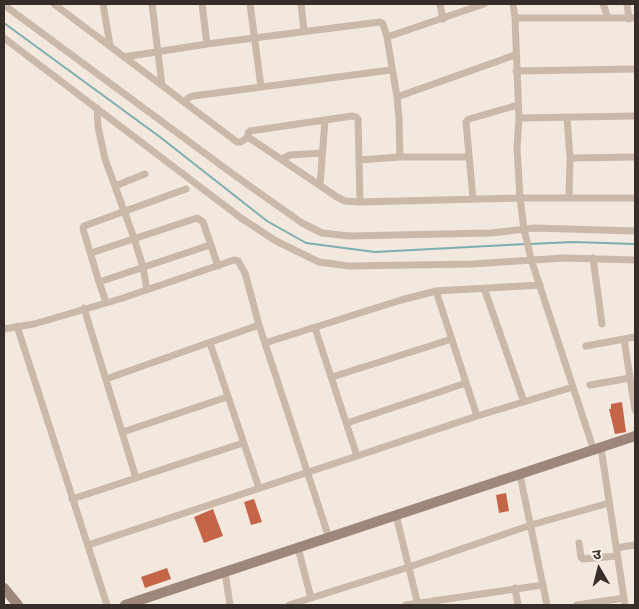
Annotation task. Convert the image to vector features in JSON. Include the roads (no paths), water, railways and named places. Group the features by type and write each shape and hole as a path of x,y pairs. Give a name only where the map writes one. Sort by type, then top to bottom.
{"main road":[{"path":"124,605 598,450 635,436"},
{"path":"4,588 18,605"}],"street":[{"path":"103,4 110,45"},
{"path":"152,4 162,85"},
{"path":"202,4 207,44"},
{"path":"250,4 261,87"},
{"path":"301,4 304,31"},
{"path":"440,4 442,19"},
{"path":"387,37 484,4"},
{"path":"513,4 519,118 517,148 524,231 531,258 574,388 598,450 609,503 624,602 578,605"},
{"path":"603,4 608,18"},
{"path":"515,18 632,18 627,4"},
{"path":"4,5 302,224 318,232 328,235 349,236 491,233 553,228 635,231"},
{"path":"56,5 237,142 241,142 248,137 247,135 250,131 352,116 357,118 360,202"},
{"path":"124,57 207,44 378,22 383,24 387,37 397,97 400,120 400,157"},
{"path":"4,38 241,218 276,241 319,262 330,265 349,266 472,264 531,258 635,260"},
{"path":"397,97 515,55"},
{"path":"516,71 635,69"},
{"path":"185,102 193,96 391,70"},
{"path":"473,200 465,125 467,120 518,105"},
{"path":"97,108 100,140 105,159 134,238 143,267 147,290"},
{"path":"519,118 635,116"},
{"path":"567,117 570,158 569,198"},
{"path":"320,185 325,120"},
{"path":"248,137 345,201 635,198"},
{"path":"282,159 290,155 321,153"},
{"path":"359,160 400,157 469,157"},
{"path":"570,158 635,157"},
{"path":"115,186 145,174"},
{"path":"106,302 83,229 84,226 186,189"},
{"path":"90,253 197,218 203,222 218,266"},
{"path":"99,282 210,245"},
{"path":"593,258 602,324"},
{"path":"4,329 34,324 147,290 234,260 239,262 245,273 259,325 329,538"},
{"path":"265,343 400,300 436,291 540,285"},
{"path":"484,288 524,402"},
{"path":"436,291 477,416"},
{"path":"84,308 136,478"},
{"path":"106,379 259,325"},
{"path":"16,326 107,605"},
{"path":"315,328 357,456"},
{"path":"586,346 635,337"},
{"path":"332,377 452,339"},
{"path":"624,339 635,410"},
{"path":"210,343 259,488"},
{"path":"590,385 630,378"},
{"path":"347,423 466,383"},
{"path":"88,545 477,416 574,388"},
{"path":"123,432 227,397"},
{"path":"72,498 243,443"},
{"path":"520,475 546,605"},
{"path":"289,605 409,567 531,525 609,503"},
{"path":"396,515 418,604"},
{"path":"579,543 581,557 584,559 617,552 635,545"},
{"path":"298,548 311,598"},
{"path":"225,572 230,605"},
{"path":"406,605 543,585"},
{"path":"516,588 518,605"}],"waterway":[{"path":"4,23 160,137 267,221 306,243 375,252 526,244"},
{"path":"530,244 573,242 635,244"}]}
